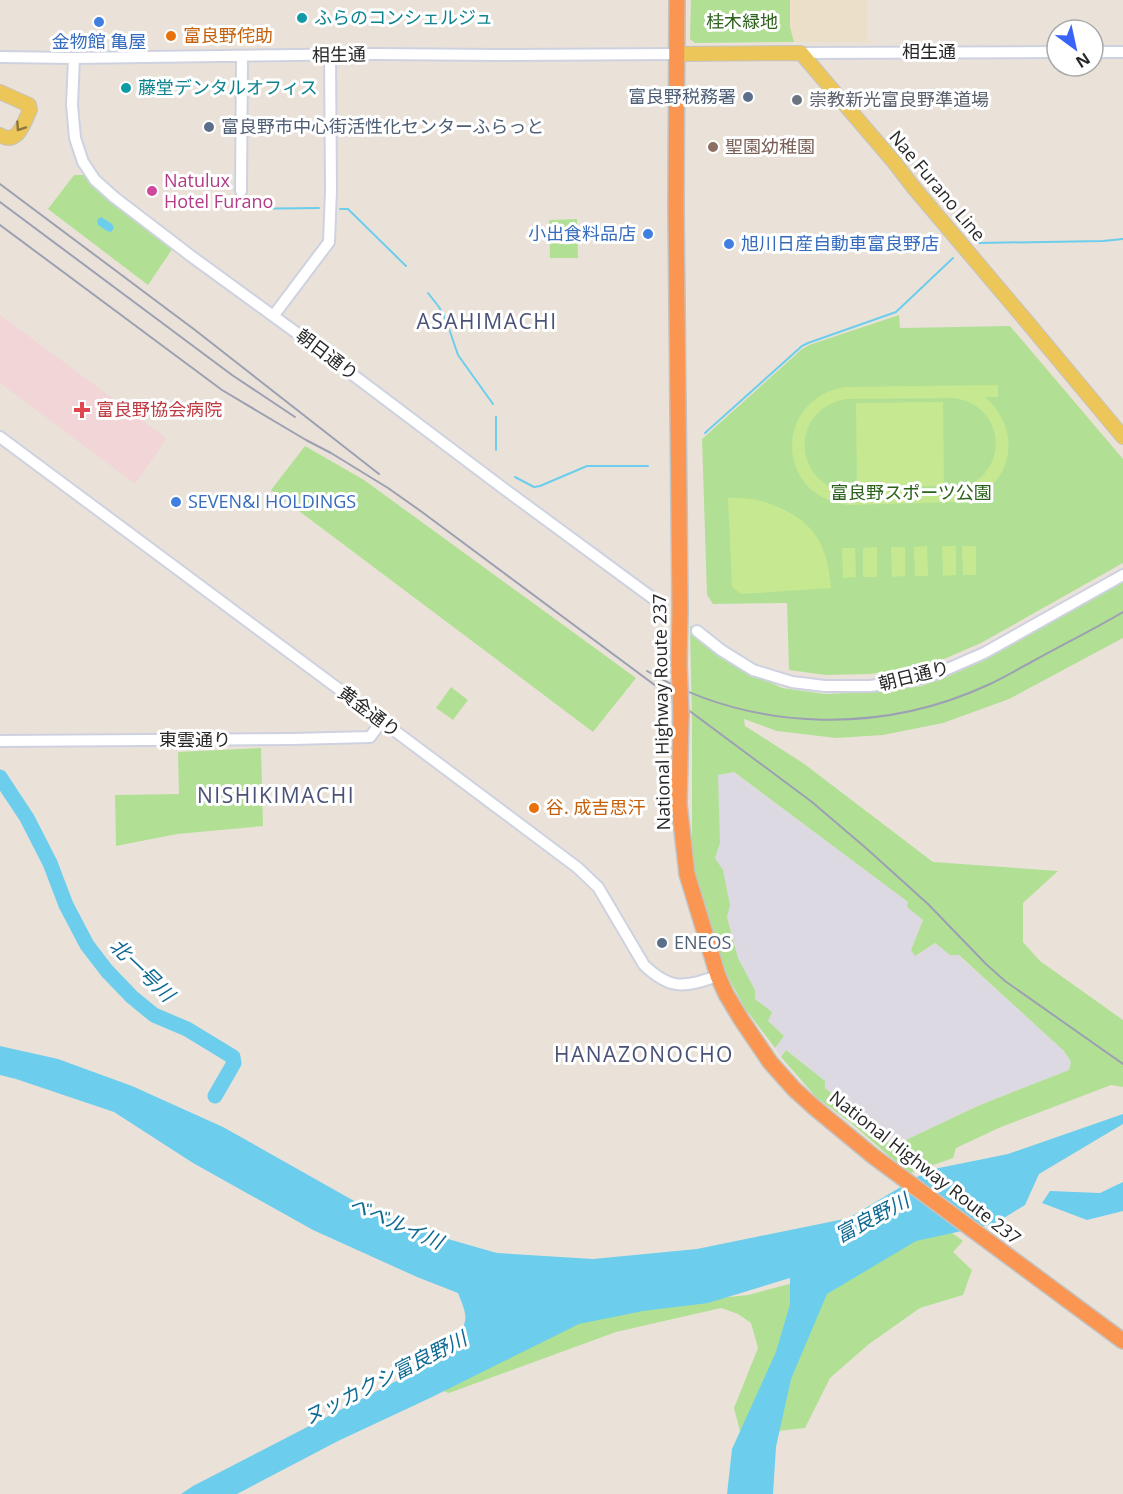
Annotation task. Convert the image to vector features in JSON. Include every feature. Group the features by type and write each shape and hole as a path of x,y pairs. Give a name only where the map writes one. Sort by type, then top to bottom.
{"highway":[{"name":"National Highway Route 237","path":"677,0 676,207 681,716 679,804 687,874 718,976 741,1019 770,1062 814,1108 894,1172 1123,1341"}],"main road":[{"path":"678,54 801,53"},
{"name":"Nae Furano Line","path":"801,53 1123,437"},
{"path":"0,92 29,105 30,110 19,133 12,138 4,138 0,135"}],"street":[{"name":"相生通","path":"801,53 1045,52"},
{"path":"1105,52 1123,52"},
{"name":"相生通","path":"0,57 678,54"},
{"path":"274,315 329,242 330,55"},
{"path":"241,190 242,56"},
{"name":"朝日通り","path":"74,58 72,105 75,138 83,162 95,180 156,229 662,605"},
{"name":"黄金通り","path":"0,437 578,868 598,887 644,965 654,975 665,982 683,986 718,976"},
{"name":"朝日通り","path":"697,631 720,650 753,670 792,682 825,686 870,687 936,674 984,653 1123,575"},
{"name":"東雲通り","path":"0,741 370,737 382,721"}],"shaded area":[{"path":"790,0 867,0 867,42 794,42 790,27"},
{"name":"富良野協会病院","path":"0,315 165,437 165,441 135,484 0,383"},
{"path":"733,772 908,902 907,907 923,920 911,950 915,956 935,943 950,955 958,955 1064,1051 1071,1062 1069,1070 980,1105 893,1146 825,1088 824,1081 786,1050 781,1057 775,1048 784,1036 768,1021 755,999 755,990 738,958 727,917 730,905 723,870 715,858 720,843 717,775"}],"green space":[{"name":"桂木緑地","path":"691,0 790,0 790,27 794,42 695,43 690,39"},
{"path":"74,175 86,175 116,205 173,248 148,285 48,209"},
{"path":"577,219 578,258 550,258 549,220"},
{"name":"富良野スポーツ公園","path":"899,315 900,328 1010,326 1123,459 1123,563 981,643 937,662 910,669 869,674 826,675 789,670 787,603 713,604 707,595 702,439 802,349"},
{"path":"998,385 998,397 985,397 998,412 1006,428 1009,444 1000,475 989,487 974,497 956,502 848,505 824,498 807,485 796,467 792,448 795,428 805,409 821,395 845,387","holes":["953,398 972,404 985,414 993,428 996,443 993,459 985,473 972,484 953,490 846,492 828,485 815,474 807,460 805,445 807,430 815,416 828,405 846,399"]},
{"path":"943,402 944,486 857,487 856,403"},
{"path":"305,446 364,480 636,678 593,732 271,490"},
{"path":"728,498 766,502 791,513 802,521 818,538 823,549 831,588 741,594 732,587"},
{"path":"927,546 928,576 915,576 914,547"},
{"path":"942,546 956,546 956,575 943,576"},
{"path":"962,546 976,546 976,575 963,575"},
{"path":"877,547 877,577 863,577 863,548"},
{"path":"891,547 905,547 905,576 892,577"},
{"path":"842,548 855,548 856,577 843,578"},
{"path":"1123,581 1123,638 1009,699 943,723 883,735 836,738 777,731 744,719 745,726 803,763 933,862 1058,871 1023,903 1023,942 1040,961 1123,1020 1123,1087 1111,1085 1001,1127 956,1148 953,1158 911,1173 850,1122 817,1098 781,1057 786,1050 825,1081 825,1088 893,1146 980,1105 1069,1070 1071,1062 1064,1051 959,955 950,955 935,943 915,956 911,950 923,920 907,907 908,902 734,772 718,775 720,843 715,858 723,870 730,905 727,917 738,958 755,990 755,999 772,1012 768,1021 784,1036 775,1048 744,1007 724,969 692,872 690,626 751,673 782,688 825,694 871,692 922,686 985,660"},
{"path":"451,687 468,700 453,720 436,708"},
{"path":"261,748 263,826 177,834 116,846 115,795 179,794 178,752"},
{"path":"935,1232 952,1233 963,1241 953,1252 972,1270 963,1295 920,1308 869,1344 830,1378 805,1428 741,1435 734,1408 758,1348 751,1323 738,1314 721,1308 616,1332 449,1393 438,1389 552,1323 632,1307 748,1295 793,1283"}],"water":[{"path":"101,217 112,224 114,228 111,232 98,225 97,220"},
{"path":"0,1046 58,1059 132,1086 223,1127 379,1215 497,1253 593,1259 697,1249 849,1218 929,1170 1008,1154 1123,1114 1123,1124 1039,1174 1025,1205 994,1224 916,1241 827,1294 791,1379 776,1447 773,1494 727,1494 732,1449 776,1352 790,1304 790,1278 708,1303 643,1311 579,1324 338,1441 237,1494 181,1494 406,1376 442,1354 457,1340 465,1321 458,1293 313,1230 193,1163 114,1112 0,1075"},
{"path":"1123,1182 1123,1211 1087,1220 1042,1203 1050,1191 1100,1193"}],"waterway":[{"path":"242,209 319,208"},
{"path":"340,209 348,209 406,266"},
{"path":"979,243 1123,239"},
{"path":"705,433 802,346 896,312 953,258"},
{"path":"428,293 446,320 458,355 493,404"},
{"path":"496,417 496,450"},
{"path":"515,477 534,487 587,466 648,466"},
{"name":"北一号川","path":"0,777 27,818 50,863 66,905 87,945 107,971 132,997 154,1015 187,1029 233,1057 234,1063 215,1096"}],"railway":[{"path":"0,184 195,330 379,474"},
{"path":"0,202 232,375 295,417"},
{"path":"0,225 222,390 331,453 422,512 812,802 928,904 1005,981 1123,1064"},
{"path":"647,671 687,691 729,706 772,715 817,720 861,718 905,712 948,701 990,684 1123,612"}],"place":[{"name":"ふらのコンシェルジュ","path":"302,18"},
{"name":"金物館 亀屋","path":"99,22"},
{"name":"富良野侘助","path":"171,36"},
{"name":"藤堂デンタルオフィス","path":"126,88"},
{"name":"富良野税務署","path":"748,97"},
{"name":"崇教新光富良野準道場","path":"797,100"},
{"name":"富良野市中心街活性化センターふらっと","path":"209,127"},
{"name":"聖園幼稚園","path":"713,147"},
{"name":"Natulux Hotel Furano","path":"152,191"},
{"name":"小出食料品店","path":"648,234"},
{"name":"旭川日産自動車富良野店","path":"729,244"},
{"name":"富良野協会病院","path":"82,410"},
{"name":"SEVEN&I HOLDINGS","path":"176,502"},
{"name":"谷. 成吉思汗","path":"534,808"},
{"name":"ENEOS","path":"662,943"}],"district":[{"name":"ASAHIMACHI","path":"487,322"},
{"name":"NISHIKIMACHI","path":"276,796"},
{"name":"HANAZONOCHO","path":"644,1055"}],"water label":[{"name":"富良野川","path":"872,1218"},
{"name":"ベベルイ川","path":"396,1223"},
{"name":"ヌッカクシ富良野川","path":"385,1378"}]}
